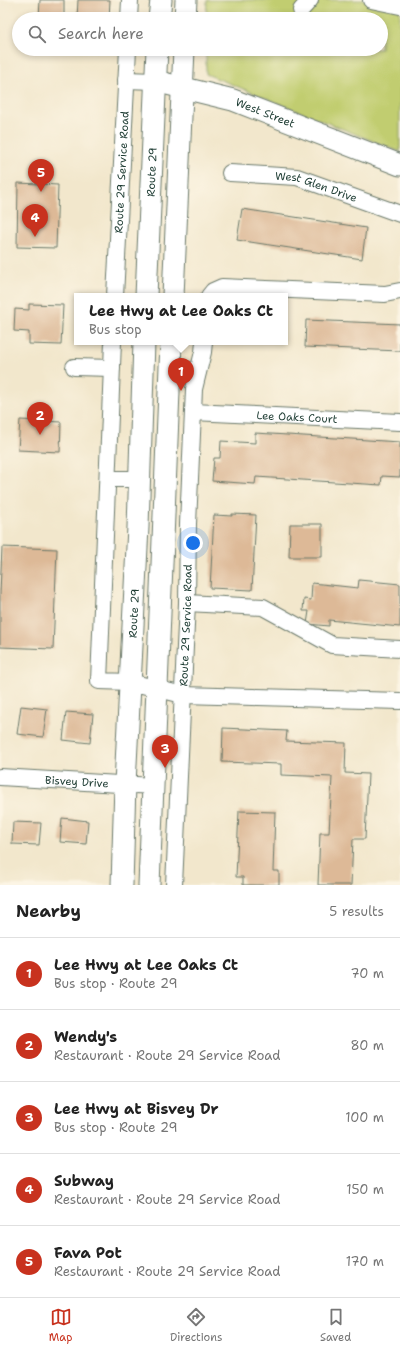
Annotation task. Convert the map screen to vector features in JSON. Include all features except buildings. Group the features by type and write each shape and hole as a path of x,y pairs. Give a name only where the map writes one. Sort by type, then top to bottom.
{"main road":[{"path":"160,12 161,0"},
{"path":"185,12 186,0"},
{"name":"Route 29","path":"146,293 157,56"},
{"path":"173,293 184,56"},
{"name":"West Street","path":"155,81 233,100 400,165"},
{"name":"Route 29","path":"122,885 144,345"},
{"path":"149,885 171,345"}],"street":[{"path":"129,12 130,0"},
{"path":"371,0 400,6"},
{"name":"Route 29 Service Road","path":"115,293 128,56"},
{"name":"West Street","path":"126,80 155,81"},
{"name":"West Glen Drive","path":"230,173 297,177 400,214"},
{"path":"215,292 385,294 400,291"},
{"path":"113,345 99,681 130,682 183,695 400,701"},
{"name":"Route 29 Service Road","path":"174,885 187,603 188,524 194,389 204,345"},
{"path":"74,368 112,368"},
{"path":"170,369 198,371"},
{"name":"Lee Oaks Court","path":"193,412 400,422"},
{"path":"108,479 139,478"},
{"path":"187,603 263,607 332,645 400,649"},
{"name":"Bisvey Drive","path":"0,777 153,786"}],"green space":[{"path":"207,0 400,0 400,152 206,74 206,56 388,56 388,12 206,12"}],"place":[{"name":"Fava Pot","path":"41,192"},
{"name":"Subway","path":"35,237"},
{"name":"Lee Hwy at Lee Oaks Ct","path":"181,391"},
{"name":"Wendy's","path":"40,435"},
{"name":"Lee Hwy at Bisvey Dr","path":"165,768"}]}
